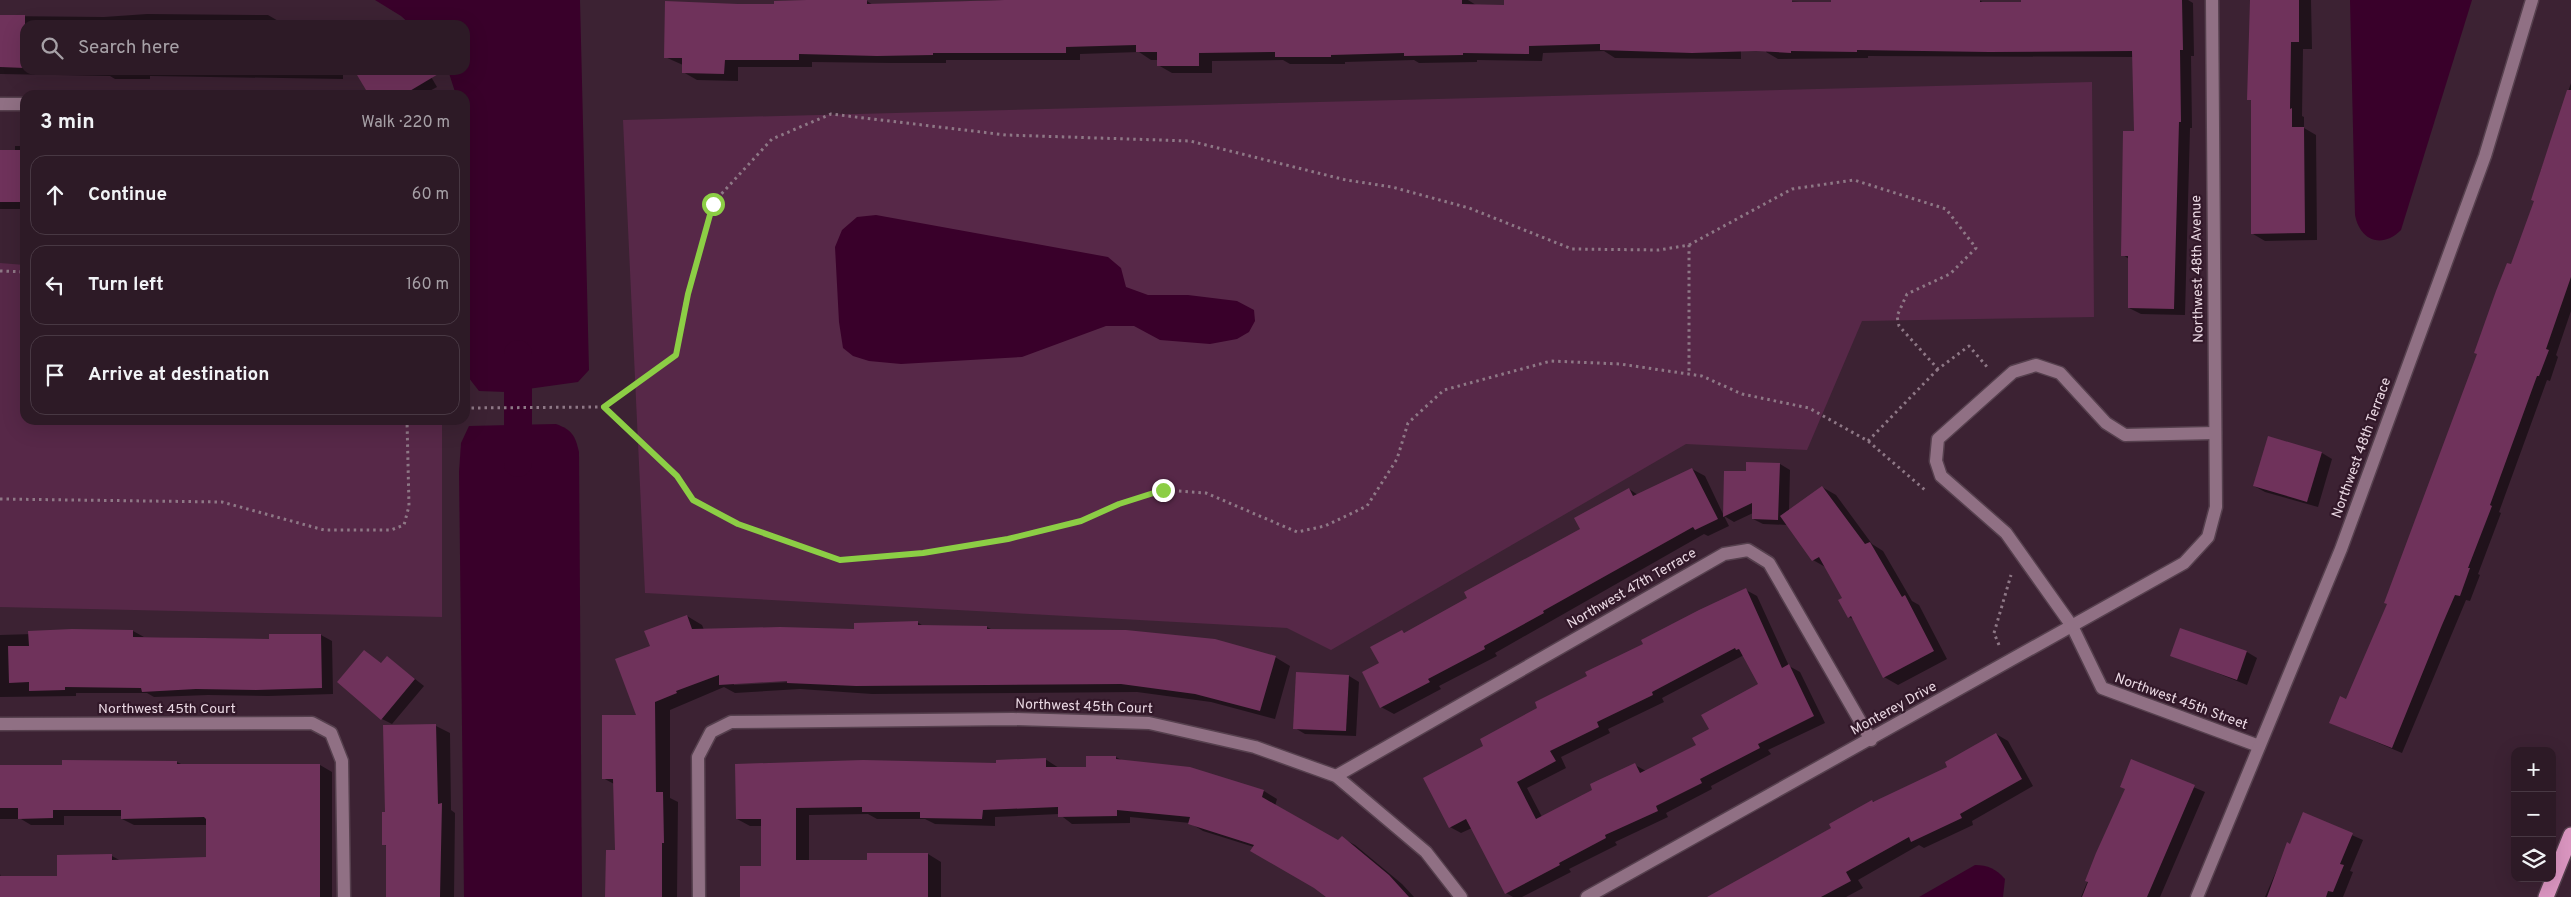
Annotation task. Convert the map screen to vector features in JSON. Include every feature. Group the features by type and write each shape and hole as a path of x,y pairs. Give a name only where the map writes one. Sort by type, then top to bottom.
{"highway":[{"path":"2546,897 2571,835"}],"street":[{"name":"Northwest 48th Avenue","path":"2208,537 2216,507 2212,0"},
{"name":"Northwest 48th Terrace","path":"2197,897 2341,549 2485,156 2532,0"},
{"path":"0,104 20,104"},
{"name":"Northwest 45th Street","path":"2215,433 2125,435 2106,424 2060,373 2036,365 2013,372 1938,439 1936,461 1941,476 2006,532 2072,626 2102,688 2259,746"},
{"name":"Monterey Drive","path":"1587,897 1871,740 2184,563 2208,537"},
{"name":"Northwest 47th Terrace","path":"1336,776 1724,554 1748,550 1769,562 1871,740"},
{"name":"Northwest 45th Court","path":"699,897 698,757 711,732 732,722 1012,719 1149,722 1255,746 1336,776 1426,852 1461,897"},
{"name":"Northwest 45th Court","path":"0,724 312,723 331,733 342,762 344,897"}],"path":[{"path":"470,408 604,407 676,355 688,294 713,204 772,139 831,114 1006,136 1190,142 1346,180 1392,187 1468,208 1572,249 1659,250 1689,245 1792,189 1854,180 1946,209 1976,248 1950,274 1908,294 1898,316 1899,326 1938,369"},
{"path":"1689,245 1689,374"},
{"path":"0,271 20,272"},
{"path":"1868,441 1938,369 1969,346 2001,382"},
{"path":"604,407 677,476 693,500 738,524 840,560 923,553 1008,539 1081,521 1119,504 1163,490 1206,493 1268,517 1298,532 1325,526 1367,506 1397,459 1408,423 1444,390 1551,360 1620,364 1702,376 1742,394 1809,408 1868,441 1930,493"},
{"path":"0,499 222,502 324,530 391,530 404,525 409,506 407,425"},
{"path":"1999,647 1994,633 2012,573"}],"shaded area":[{"path":"375,0 580,0 589,370 578,382 506,392 479,391 470,379 470,90 454,90 450,75 470,75 470,20 405,20"},
{"path":"2350,0 2472,0 2401,230 2394,236 2379,240 2367,236 2362,231 2355,215"},
{"path":"2092,82 2094,317 1862,321 1807,450 1686,444 1331,650 1287,628 645,593 623,120"},
{"path":"876,215 1108,257 1121,268 1126,287 1148,295 1188,295 1237,301 1254,310 1255,321 1249,332 1237,339 1210,344 1160,340 1134,326 1106,326 1022,357 901,364 869,361 853,356 843,348 839,322 835,247 842,230 857,217"},
{"path":"0,263 20,265 20,425 442,425 442,617 0,607"},
{"path":"556,424 572,434 579,452 582,897 464,897 459,472 461,443 469,426"},
{"path":"1975,865 1992,868 2005,879 2003,897 1919,897"}],"building":[{"path":"867,0 867,4 1004,0 1462,0 1462,4 1504,5 1504,0 1792,0 1792,2 1831,2 1831,0 1980,0 1980,2 2021,2 2021,0 2182,0 2183,50 2180,50 2181,122 2179,122 2174,309 2128,308 2128,256 2121,256 2123,131 2134,131 2132,51 1989,52 1857,50 1857,52 1791,51 1791,53 1756,51 1692,53 1600,50 1600,44 1529,46 1529,54 1463,53 1463,55 1404,56 1404,53 1331,55 1331,57 1275,57 1275,52 1199,53 1199,66 1157,66 1157,52 1136,52 1136,45 1066,47 1066,53 933,53 933,55 877,56 799,54 799,60 725,60 724,74 682,73 682,58 664,58 665,1 774,4 774,1"},
{"path":"2250,0 2299,0 2299,42 2291,42 2290,109 2292,108 2292,127 2304,127 2305,233 2251,234 2251,100 2247,100"},
{"path":"0,15 25,15 25,20 20,20 20,68 0,67"},
{"path":"357,75 437,75 411,90 366,90"},
{"path":"2567,90 2571,90 2571,277 2546,349 2549,350 2539,376 2537,376 2490,505 2492,506 2468,568 2470,568 2460,596 2455,595 2392,748 2329,723 2340,696 2346,699 2387,604 2384,603 2477,354 2474,353 2496,291 2507,263 2511,264 2534,201 2531,200"},
{"path":"0,150 20,150 20,202 0,202"},
{"path":"2268,436 2322,452 2307,502 2253,486"},
{"path":"1746,462 1780,463 1778,520 1752,519 1752,503 1723,517 1724,471 1746,471"},
{"path":"1692,468 1718,519 1695,530 1693,527 1600,579 1484,646 1485,649 1428,679 1430,682 1380,708 1362,672 1379,663 1370,647 1402,630 1404,633 1467,598 1464,592 1580,529 1574,518 1629,488 1633,496"},
{"path":"1822,486 1865,544 1870,542 1902,597 1905,595 1934,651 1883,678 1851,616 1848,618 1838,600 1842,598 1819,557 1812,561 1780,516"},
{"path":"1746,588 1782,668 1789,664 1814,716 1758,744 1760,748 1700,779 1702,783 1656,806 1658,811 1605,835 1606,838 1505,894 1466,819 1449,828 1423,778 1483,746 1480,739 1537,708 1535,702 1587,676 1585,672 1643,644 1641,640","holes":["1735,648 1736,650 1739,649 1758,684 1701,715 1709,729 1692,738 1696,745 1640,773 1635,763 1590,784 1592,790 1536,819 1517,782 1556,761 1550,751 1599,727 1597,722 1653,695 1652,692"]},
{"path":"687,615 692,629 780,627 854,629 854,623 918,621 918,625 987,626 987,629 1126,630 1215,639 1276,656 1260,711 1195,694 1121,684 856,686 787,683 787,681 719,685 719,675 676,691 677,693 655,702 656,792 663,792 662,897 605,897 606,850 615,850 613,779 602,779 602,715 636,715 615,659 650,646 644,631"},
{"path":"2180,628 2247,651 2237,680 2170,656"},
{"path":"72,629 133,630 133,637 269,639 269,634 321,634 322,688 196,689 142,692 141,688 65,687 65,690 29,691 29,682 9,683 8,646 29,646 28,631"},
{"path":"364,650 381,663 387,656 415,679 381,720 337,682"},
{"path":"1296,672 1349,675 1346,731 1293,729"},
{"path":"436,724 438,804 442,803 440,897 386,897 386,845 382,845 382,812 385,812 383,725"},
{"path":"1996,733 2022,779 1960,814 1962,818 1911,842 1909,837 1846,872 1851,881 1821,897 1707,897 1831,828 1829,824 1872,800 1873,802 1947,767 1945,762"},
{"path":"1086,756 1116,756 1116,759 1190,767 1264,790 1262,797 1338,840 1342,836 1389,875 1409,897 1326,897 1250,851 1254,845 1188,824 1190,817 1117,810 1117,816 1058,817 1058,807 983,810 982,819 920,818 920,812 862,812 862,807 796,808 796,860 867,860 867,853 928,853 928,897 740,897 740,866 761,866 761,819 736,819 735,764 863,760 996,763 996,760 1046,758 1046,767 1086,767"},
{"path":"2131,759 2195,785 2147,897 2082,897 2088,882 2085,881 2096,853 2125,789 2120,787"},
{"path":"62,760 177,761 177,764 320,764 320,897 0,897 0,876 57,876 57,855 112,854 112,860 206,857 206,819 204,817 121,819 121,810 53,810 53,818 18,819 18,808 0,808 0,765 62,765"},
{"path":"2303,812 2353,833 2340,864 2344,865 2333,892 2328,891 2326,897 2267,897 2287,842 2290,844"}],"waterway":[{"path":"518,354 518,463"}],"route":[{"path":"713,204 699,249 676,355 604,407 677,476 693,500 738,524 840,560 923,553 1008,539 1081,521 1119,504 1163,490"}]}
